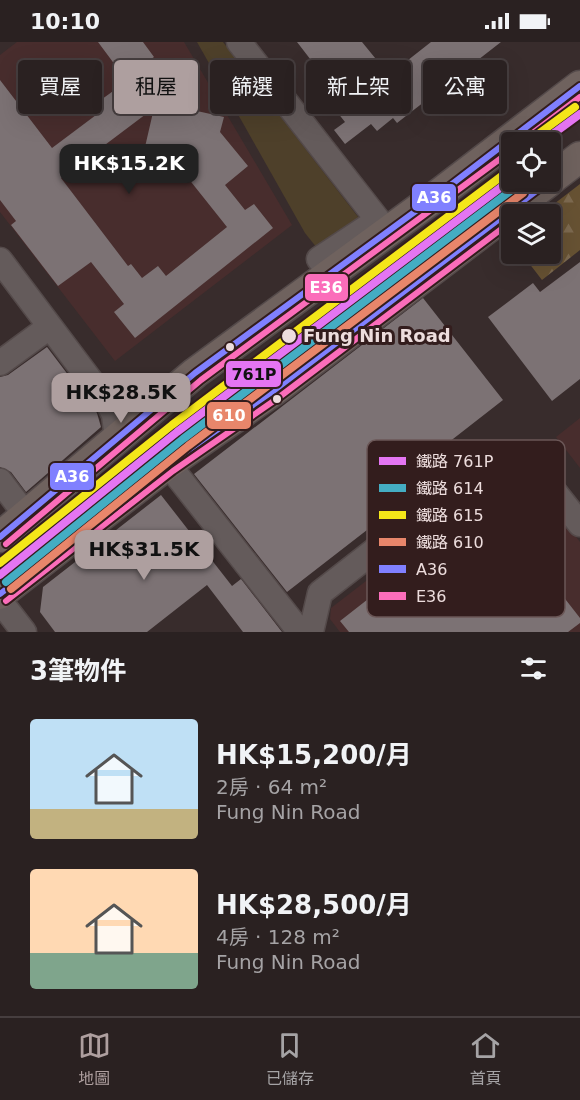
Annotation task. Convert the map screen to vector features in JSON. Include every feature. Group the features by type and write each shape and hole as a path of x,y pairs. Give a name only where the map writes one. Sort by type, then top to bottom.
{"main road":[{"path":"0,537 324,266 439,194 575,87"},
{"path":"561,172 580,157"},
{"path":"0,594 168,464 273,391 535,192"}],"street":[{"path":"239,42 378,220 324,266"},
{"path":"0,260 114,415 117,438"},
{"path":"0,363 41,333"},
{"path":"95,387 125,403 140,405 159,402"},
{"path":"168,464 300,632"},
{"path":"0,481 19,506"},
{"path":"565,505 580,524"},
{"path":"311,632 320,593 367,556"},
{"path":"0,601 24,632"}],"shaded area":[{"path":"17,42 184,42 195,60 114,60 114,114 198,114 198,66 210,86 210,114 226,114 292,225 115,361 0,212 0,55"},
{"path":"197,42 223,42 237,60 210,60 210,65"},
{"path":"238,114 279,114 362,222 321,253 305,233"},
{"path":"580,418 580,468 565,449 565,440 558,440 556,437"},
{"path":"565,522 580,542 580,632 340,632 330,619 331,608 367,580 367,617 565,617"}],"green space":[{"path":"580,184 580,250 542,280 530,264 561,264 561,204 554,204"}],"building":[{"path":"98,42 143,42 154,57 150,60 114,60 114,64"},
{"path":"297,42 362,42 377,60 311,60"},
{"path":"431,42 501,42 478,60 423,60 423,103 411,112 411,60 408,60"},
{"path":"0,80 18,104 18,114 26,114 52,148 97,114 102,114 104,109 102,99 114,90 114,114 146,114 61,178 128,266 131,264 142,278 158,266 166,276 227,227 180,168 142,160 153,114 198,114 198,111 224,117 220,132 248,166 225,185 245,210 254,204 273,228 135,338 114,312 124,304 91,262 58,286 11,225 16,221 0,200"},
{"path":"339,114 409,114 397,123 393,118 377,131 371,124 345,144 334,130 345,122"},
{"path":"580,262 580,379 552,401 488,317 533,283 540,292"},
{"path":"423,298 503,400 452,440 367,440 367,530 287,592 194,474"},
{"path":"47,347 97,413 101,427 26,492 11,472 0,467 0,377 8,375"},
{"path":"161,495 232,586 241,579 282,632 243,632 207,585 147,632 55,632 40,612 43,587"},
{"path":"565,599 580,618 580,623 568,632 349,632 340,621 367,600 367,617 565,617"}],"rail line":[{"name":"615","path":"541,132 575,107"},
{"name":"761P","path":"556,132 580,114"},
{"name":"615","path":"0,563 172,425 501,177"},
{"name":"761P","path":"0,575 177,432 501,187"},
{"name":"614","path":"6,582 183,439 509,192"},
{"name":"610","path":"11,589 188,446 523,193"}],"transit line":[{"name":"A36","path":"0,537 195,373 439,194 580,86"},
{"name":"E36","path":"534,132 580,97"},
{"name":"E36","path":"6,544 201,380 501,158"},
{"name":"A36","path":"0,594 168,464 273,391 535,192"},
{"name":"E36","path":"6,601 173,471 278,398 501,229"}],"place":[{"name":"Fung Nin Road","path":"289,336"}]}
